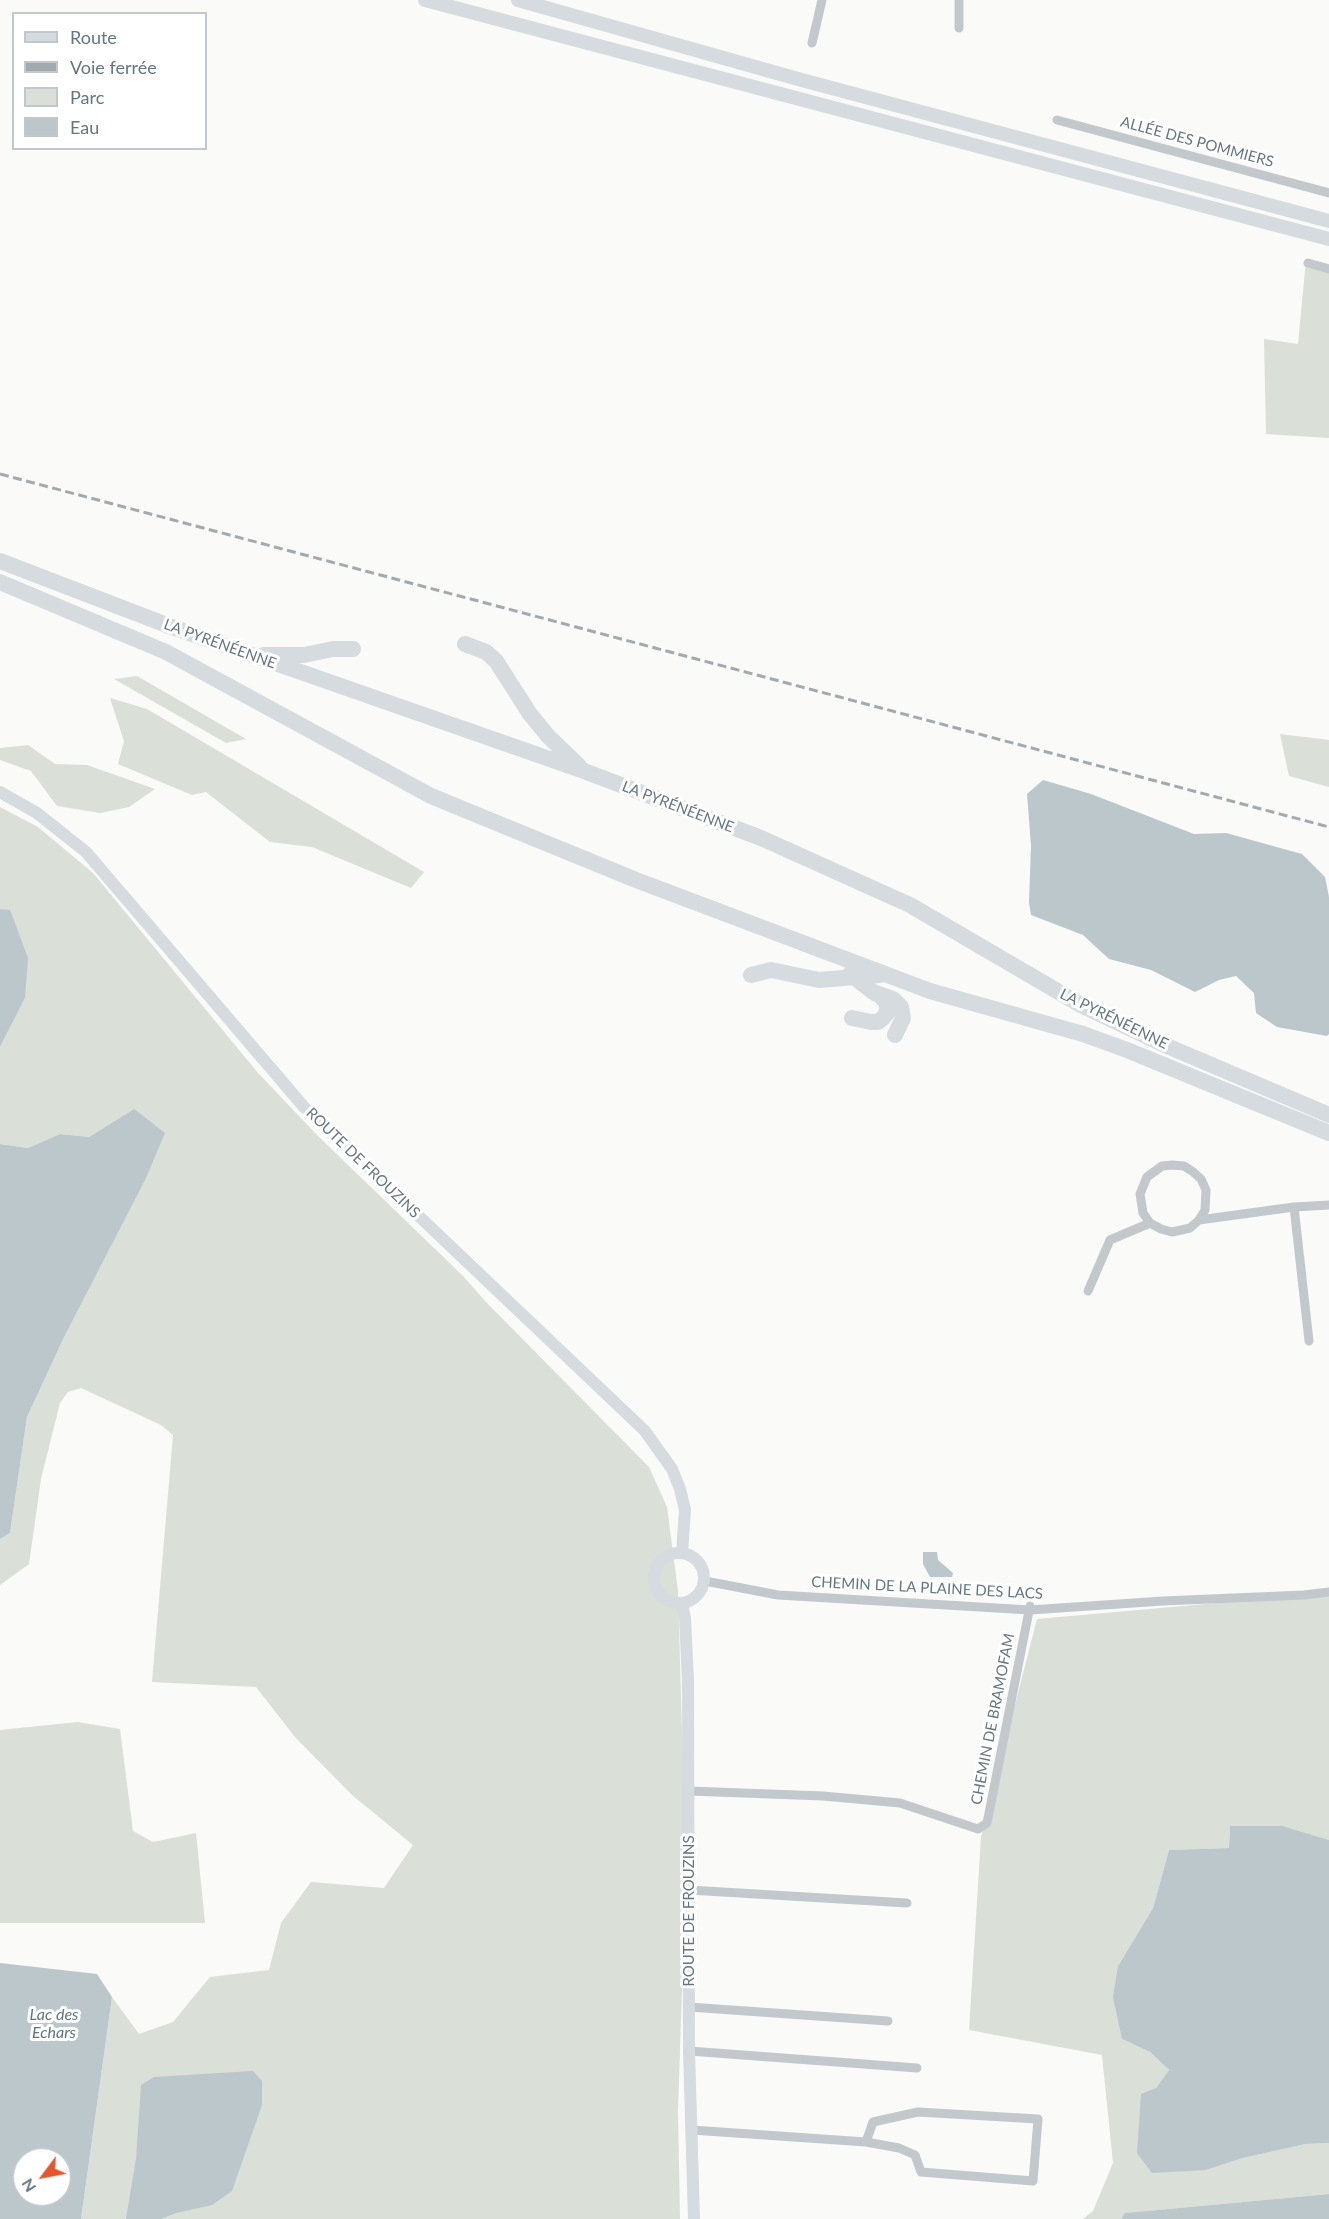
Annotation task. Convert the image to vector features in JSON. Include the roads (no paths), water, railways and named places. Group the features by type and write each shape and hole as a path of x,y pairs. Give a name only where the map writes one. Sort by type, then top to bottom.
{"highway":[{"name":"LA PYRÉNÉENNE","path":"0,561 172,627 584,771 761,838 910,904 1081,1005 1167,1046 1329,1115"},
{"name":"LA PYRÉNÉENNE","path":"0,582 166,652 431,796 636,880 930,991 1105,1042 1329,1133"},
{"path":"465,644 486,652 496,661 530,714 548,736 584,771"},
{"path":"253,655 304,655 333,649 353,649"},
{"path":"819,949 882,997 887,1004 887,1013 878,1022 852,1018"},
{"path":"751,975 771,970 873,992 893,999 901,1007 903,1018 895,1035"},
{"path":"819,980 885,974"}],"main road":[{"path":"425,0 1329,239"},
{"path":"518,0 832,89 1329,221"},
{"name":"ROUTE DE FROUZINS","path":"0,792 37,813 86,852 304,1107 645,1431 672,1469 680,1489 685,1510 682,1553"},
{"path":"674,1553 682,1553 697,1559 705,1581 697,1596 682,1604 666,1600 655,1586 654,1578 660,1562 674,1553"},
{"name":"ROUTE DE FROUZINS","path":"682,1604 685,1618 688,1682 688,2007 694,2219"}],"street":[{"path":"812,43 822,0"},
{"path":"959,0 959,27"},
{"name":"ALLÉE DES POMMIERS","path":"1057,120 1329,192"},
{"path":"1308,263 1329,269"},
{"path":"1162,1166 1184,1166 1201,1179 1206,1190 1207,1202 1199,1220 1190,1228 1178,1232 1161,1229 1150,1222 1140,1206 1142,1187 1152,1172 1162,1166"},
{"path":"1199,1220 1294,1207 1329,1205"},
{"path":"1294,1207 1309,1341"},
{"path":"1088,1291 1110,1240 1150,1222"},
{"name":"CHEMIN DE LA PLAINE DES LACS","path":"705,1581 778,1595 1030,1607 1329,1592"},
{"name":"CHEMIN DE BRAMOFAM","path":"688,1791 823,1796 900,1803 978,1829 987,1823 1030,1607"},
{"path":"689,1890 907,1903"},
{"path":"688,2007 888,2021"},
{"path":"689,2051 917,2068"},
{"path":"692,2130 866,2142 899,2148 915,2155 921,2172 1033,2181 1038,2119 918,2112 873,2122 866,2142"}],"water":[{"path":"1043,780 1091,794 1194,834 1226,833 1302,854 1325,877 1329,897 1329,1034 1327,1036 1277,1027 1256,1013 1254,993 1236,976 1219,980 1195,992 1151,970 1109,959 1083,935 1031,915 1029,902 1031,846 1027,794"},
{"path":"0,909 10,910 28,958 25,998 0,1047"},
{"path":"134,1109 165,1133 145,1180 66,1333 27,1417 10,1533 0,1539 0,1144 28,1148 60,1134 89,1137"},
{"path":"923,1552 937,1552 938,1560 953,1573 952,1577 930,1577 923,1564"},
{"path":"1230,1826 1283,1826 1329,1840 1329,2143 1306,2144 1243,2158 1206,2170 1152,2173 1137,2153 1141,2094 1156,2088 1169,2070 1150,2052 1122,2039 1113,1997 1118,1966 1153,1908 1169,1850 1229,1848"},
{"name":"Lac des Echars","path":"0,1963 97,1974 112,1997 81,2219 0,2219"},
{"path":"253,2071 262,2081 262,2105 232,2191 212,2205 176,2213 161,2219 126,2219 136,2159 141,2085 154,2077"},
{"path":"1329,2194 1329,2219 1121,2219 1125,2213"}],"railway":[{"path":"0,474 1329,827"}]}
